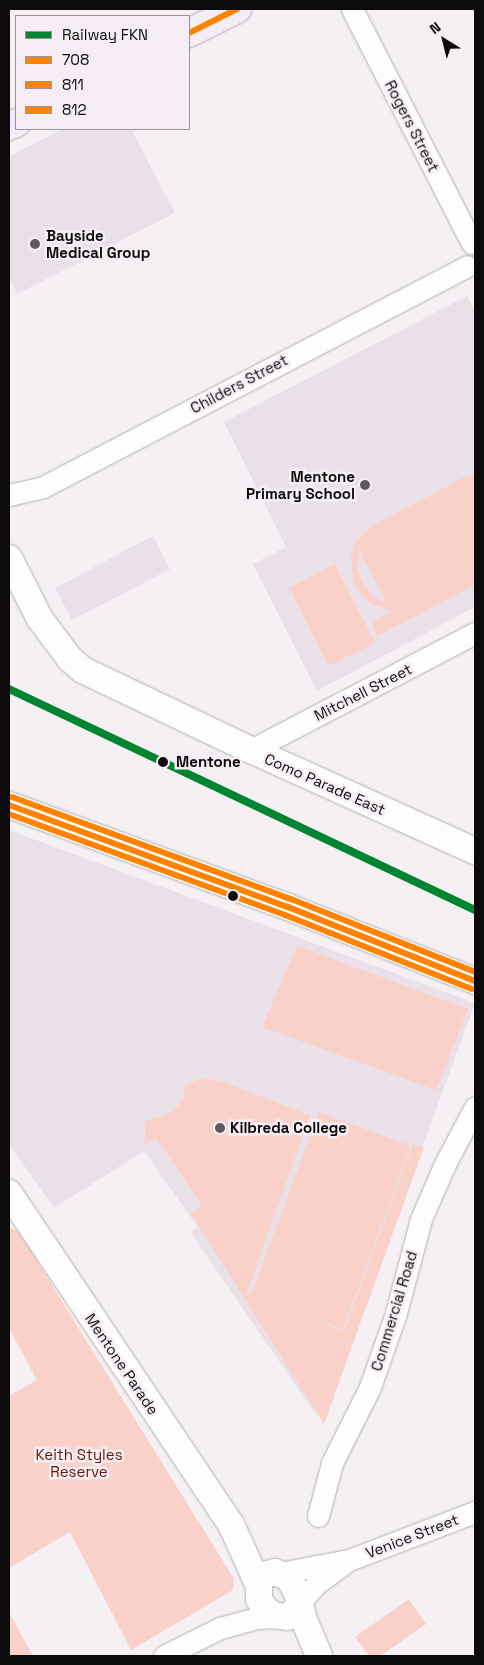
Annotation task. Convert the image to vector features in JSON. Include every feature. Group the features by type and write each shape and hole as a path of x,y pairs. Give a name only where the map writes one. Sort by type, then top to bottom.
{"main road":[{"path":"190,32 237,9"}],"street":[{"name":"Rogers Street","path":"352,9 474,242"},
{"path":"471,269 464,256 474,242"},
{"name":"Childers Street","path":"9,495 43,487 471,269"},
{"name":"Como Parade East","path":"9,558 40,619 70,659 83,670 251,750 475,851"},
{"name":"Mitchell Street","path":"251,750 475,633"},
{"path":"9,805 288,907 475,981"},
{"name":"Commercial Road","path":"318,1516 332,1463 370,1387 386,1341 421,1219 445,1164 475,1107"},
{"name":"Mentone Parade","path":"10,1197 268,1579"},
{"name":"Venice Street","path":"268,1579 350,1560 475,1512"},
{"name":"Venice Street","path":"300,1603 316,1584 350,1560"},
{"path":"220,1628 268,1579 286,1576 294,1584 304,1620 319,1655"},
{"path":"268,1579 262,1604 319,1655"},
{"path":"164,1656 220,1628 256,1618 291,1616 300,1603"}],"shaded area":[{"path":"61,130 132,130 175,213 17,294 9,275 9,157"},
{"name":"Mentone Primary School","path":"467,296 475,311 475,607 317,691 253,564 286,547 224,422"},
{"path":"153,536 170,569 72,620 55,588"},
{"name":"Kilbreda College","path":"9,830 475,1003 325,1413 314,1412 191,1233 197,1226 144,1151 54,1208 9,1144"}],"green space":[{"path":"475,475 475,585 377,636 371,623 392,611 370,603 360,593 353,581 351,556 357,540 373,525 463,478","holes":["361,548 362,556 387,603 374,597 362,582 357,568"]},
{"path":"335,564 375,643 328,666 289,588"},
{"path":"297,946 468,1009 436,1090 262,1027"},
{"path":"201,1078 220,1081 310,1115 247,1293 251,1295 319,1112 411,1146 343,1329 284,1307 344,1331 413,1144 424,1147 324,1424 191,1214 202,1205 156,1138 145,1146 145,1121 165,1116 176,1108 184,1098 185,1086"},
{"name":"Keith Styles Reserve","path":"9,1227 19,1232 234,1579 233,1590 131,1650 70,1532 9,1568 9,1396 37,1380 9,1328"},
{"path":"409,1599 426,1624 380,1656 369,1656 355,1637"},
{"path":"9,1612 33,1656 9,1656"}],"rail line":[{"name":"FKN","path":"9,689 475,910"}],"transit line":[{"name":"708","path":"190,32 237,9"},
{"name":"812","path":"12,797 291,899 475,972"},
{"name":"708","path":"9,805 288,907 475,981"},
{"name":"811","path":"9,814 285,915 472,989"}],"place":[{"name":"Bayside Medical Group","path":"35,244"},
{"name":"Mentone Primary School","path":"365,485"},
{"name":"Mentone","path":"163,762"},
{"name":"Kilbreda College","path":"220,1128"}]}
